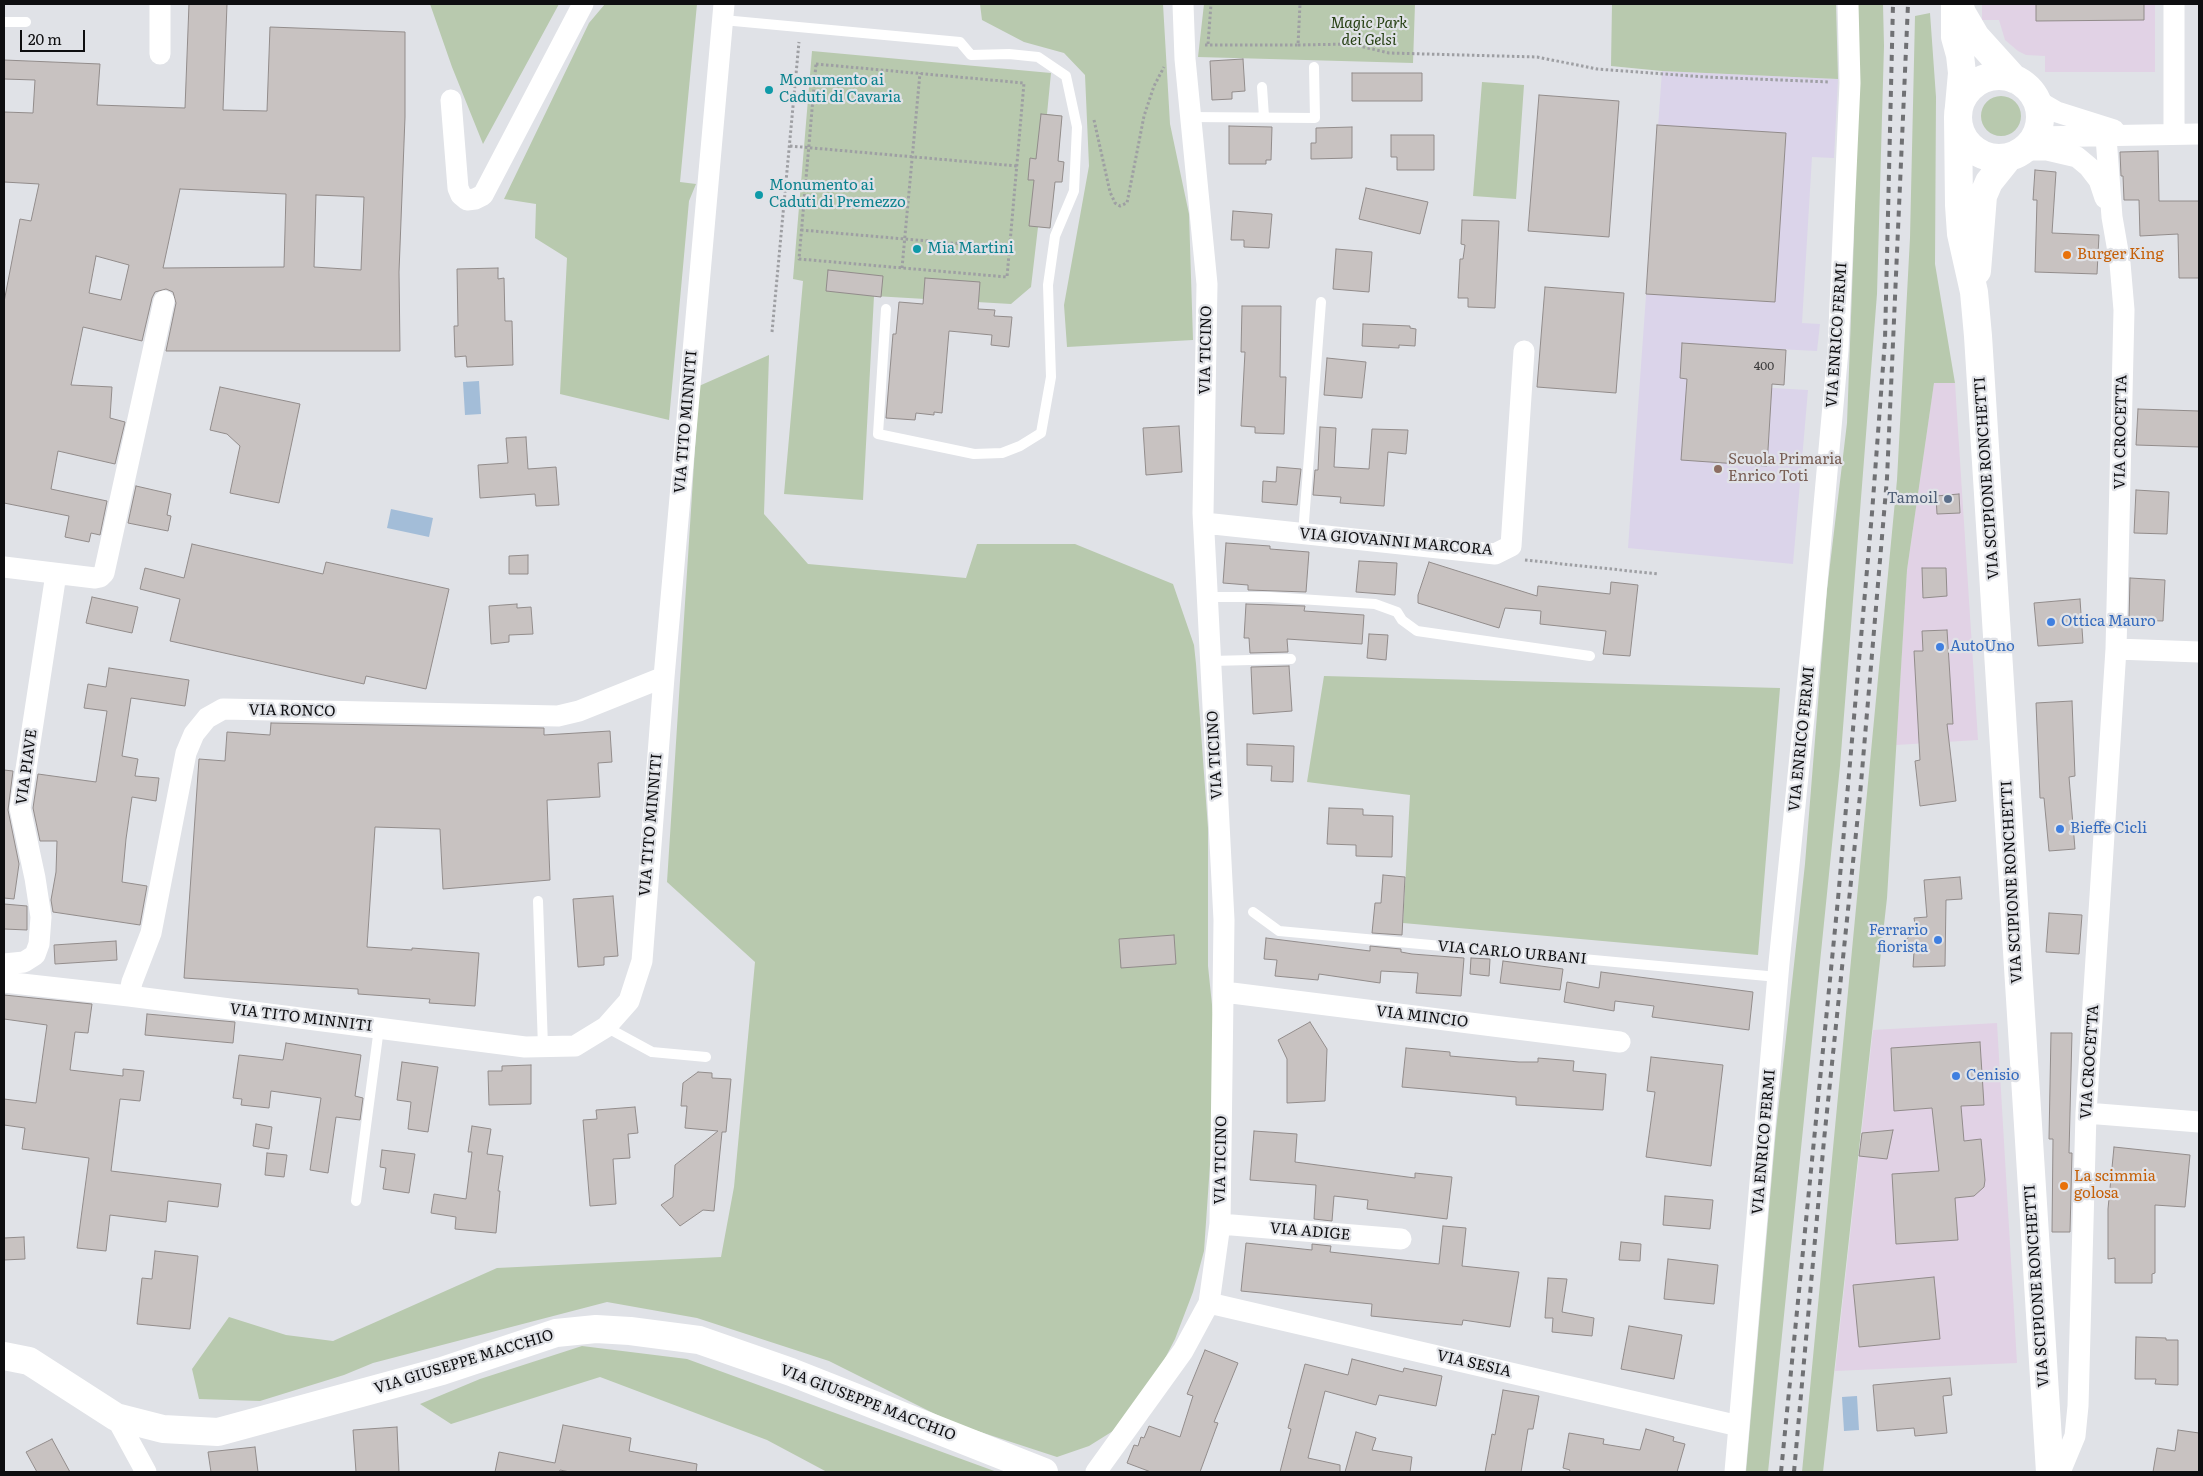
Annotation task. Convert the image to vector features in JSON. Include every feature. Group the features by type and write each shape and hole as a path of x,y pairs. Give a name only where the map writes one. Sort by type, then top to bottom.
{"main road":[{"name":"VIA SCIPIONE RONCHETTI","path":"1955,4 1955,37 1962,73 1958,117 1962,234 1974,292 2014,842 2050,1472"},
{"path":"1959,4 1976,37 2014,78 2028,87 2038,102 2041,118 2023,148 1986,156 1972,148 1961,132 1958,117 1963,98 1978,82 1994,76 2014,78"},
{"name":"VIA SCIPIONE RONCHETTI","path":"1974,292 1980,252 1983,196 1989,182 2023,148"},
{"name":"VIA GIUSEPPE MACCHIO","path":"4,1356 29,1361 116,1417 163,1429 218,1432 442,1371 556,1333 596,1330 630,1331 698,1340 791,1372 1044,1472"}],"street":[{"path":"160,4 160,54"},
{"path":"450,100 458,188 461,195 467,200 475,199 483,195 583,4"},
{"name":"VIA TICINO","path":"1096,1472 1183,1351 1209,1303 1220,1224 1224,920 1204,522 1207,284 1190,117 1183,4"},
{"name":"VIA ENRICO FERMI","path":"1735,1472 1778,977 1812,638 1838,350 1850,83 1848,4"},
{"path":"2174,4 2174,134"},
{"name":"VIA TITO MINNITI","path":"4,982 129,996 524,1047 575,1046 606,1027 629,1001 642,961 664,677 723,12"},
{"path":"2038,102 2057,112 2128,135"},
{"path":"2023,148 2128,135 2199,134"},
{"name":"VIA CROCETTA","path":"2060,1472 2075,1436 2078,1406 2086,1113 2116,649 2124,310 2120,264 2112,217 2106,137"},
{"name":"VIA CROCETTA","path":"2023,148 2047,150 2077,158 2089,167 2099,180 2112,217"},
{"path":"4,567 95,578 100,577 107,568 164,301"},
{"name":"VIA GIOVANNI MARCORA","path":"1204,522 1495,554 1511,546 1524,351"},
{"name":"VIA PIAVE","path":"4,964 24,962 35,955 39,944 40,910 20,808 56,574"},
{"path":"2116,649 2199,652"},
{"name":"VIA RONCO","path":"129,996 132,982 151,933 186,753 194,734 207,718 223,710 558,716 587,709 664,677"},
{"name":"VIA MINCIO","path":"1224,992 1620,1042"},
{"path":"2086,1113 2199,1122"},
{"name":"VIA ADIGE","path":"1220,1224 1401,1239"},
{"name":"VIA SESIA","path":"1209,1303 1739,1426"},
{"path":"116,1417 146,1472"}],"lane":[{"path":"723,12 801,26 960,42 971,55 1009,54 1038,57 1066,76 1077,128 1074,191 1055,236 1048,285 1050,377 1040,433 1020,446 1002,453 974,454 878,434 886,309"},
{"path":"4,22 26,22"},
{"path":"1190,117 1315,118 1314,67"},
{"path":"1262,88 1264,117"},
{"path":"1303,534 1321,302"},
{"path":"1207,597 1270,597 1375,604 1397,612 1402,620 1417,631 1590,656"},
{"path":"1211,661 1291,659"},
{"path":"538,901 544,1047"},
{"name":"VIA CARLO URBANI","path":"1253,912 1278,931 1778,977"},
{"path":"606,1027 652,1052 706,1057"},
{"path":"356,1201 379,1028"}],"path":[{"path":"1208,44 1211,4"},
{"path":"1298,45 1300,4"},
{"path":"772,332 801,26"},
{"path":"1092,116 1110,192 1115,203 1120,206 1127,203 1144,116 1154,86 1168,59 1185,50 1208,44 1351,44 1389,53 1537,57 1597,69 1705,77 1850,83"},
{"path":"816,64 1024,82 1006,277 799,259 809,148 816,64"},
{"path":"902,268 920,73"},
{"path":"790,146 1016,166"},
{"path":"801,230 1009,248"},
{"path":"1495,554 1512,558 1659,574"}],"shaded area":[{"path":"1982,4 2155,4 2155,72 2045,72 2045,56 2026,55 2018,51 2005,40 1999,20 1982,20"},
{"path":"1662,71 1838,79 1834,158 1812,157 1802,323 1820,324 1817,351 1738,347 1737,386 1808,390 1793,564 1628,548"},
{"path":"1934,382 1955,383 1978,740 1896,745 1907,570"},
{"path":"1997,1023 2017,1363 1835,1371 1873,1030"}],"green space":[{"path":"430,4 559,4 483,144 452,67"},
{"path":"605,4 697,4 680,182 696,184 689,201 669,420 560,394 567,258 535,238 536,204 504,199 589,23"},
{"path":"980,4 1163,4 1170,124 1189,214 1193,340 1067,347 1064,305 1089,166 1085,75 1064,53 1024,42 982,20"},
{"name":"Magic Park dei Gelsi","path":"1204,4 1415,4 1413,63 1198,57"},
{"path":"1612,4 1836,4 1838,79 1662,71 1611,66"},
{"path":"1858,4 1883,4 1884,46 1877,294 1840,766 1768,1472 1746,1472 1776,1129 1805,864 1827,590 1847,423 1854,237"},
{"path":"1930,13 1936,97 1935,264 1955,383 1934,383 1907,570 1887,898 1823,1472 1802,1472 1897,480 1910,238 1915,16"},
{"path":"812,51 1051,73 1047,114 1062,116 1058,161 1064,162 1062,182 1055,182 1050,228 1038,227 1031,287 1011,304 874,296 863,500 784,494 803,281 793,279"},
{"path":"1482,82 1524,85 1516,199 1473,196"},
{"path":"2005,96 2012,99 2018,105 2021,116 2020,124 2012,133 2005,136 1997,136 1990,133 1982,124 1981,112 1984,105 1993,97"},
{"path":"769,355 764,514 808,564 966,578 977,544 1075,544 1173,584 1194,645 1196,664 1208,828 1208,966 1214,1024 1216,1078 1204,1251 1193,1292 1175,1339 1157,1374 1113,1431 1089,1446 1057,1457 953,1423 829,1361 697,1318 607,1302 373,1363 344,1375 260,1401 199,1399 192,1369 229,1317 286,1335 333,1341 497,1268 721,1257 734,1187 755,962 667,882 699,386"},
{"path":"1324,676 1780,688 1758,955 1403,923 1410,795 1307,782"},
{"path":"582,1346 687,1359 997,1472 827,1472 767,1440 600,1377 451,1424 420,1404 480,1379"}],"water":[{"path":"479,381 481,414 465,415 463,382"},
{"path":"391,509 433,518 429,537 387,528"},
{"path":"1857,1396 1859,1430 1844,1431 1842,1397"}],"building":[{"path":"189,4 227,4 223,110 267,111 270,27 405,32 405,117 399,272 400,351 166,351 176,303 173,292 166,289 155,292 152,298 142,341 83,327 71,385 112,387 110,418 125,422 115,464 58,451 51,489 107,501 100,535 91,533 89,542 65,537 69,516 4,503 4,302 20,219 31,221 39,184 4,182 4,112 33,113 35,80 4,79 4,60 100,64 97,105 185,108","holes":["180,189 286,194 284,267 163,268","316,195 364,197 361,270 314,267","96,256 129,265 121,300 89,293"]},
{"path":"2036,4 2144,4 2144,20 2036,21"},
{"path":"1243,59 1245,91 1232,92 1232,99 1212,100 1210,61"},
{"path":"1352,73 1422,73 1422,101 1352,101"},
{"path":"1539,95 1619,101 1609,237 1528,231"},
{"path":"1041,114 1062,116 1058,161 1064,162 1062,182 1055,182 1050,228 1029,226 1034,180 1028,180 1030,158 1036,159"},
{"path":"1657,125 1786,133 1775,302 1646,294"},
{"path":"1229,126 1272,127 1271,160 1266,160 1266,164 1229,164"},
{"path":"1352,127 1352,158 1311,159 1311,143 1316,143 1316,128"},
{"path":"1391,135 1434,135 1434,170 1397,170 1397,157 1391,157"},
{"path":"2158,151 2159,201 2199,201 2199,278 2179,278 2178,234 2140,236 2139,200 2124,200 2120,152"},
{"path":"2035,170 2056,172 2052,233 2099,235 2097,274 2035,272 2037,200 2033,200"},
{"path":"1366,188 1428,202 1420,234 1359,219"},
{"path":"1233,211 1272,214 1269,248 1244,247 1244,240 1231,240"},
{"path":"1462,220 1499,221 1495,308 1468,307 1468,298 1458,298 1460,259 1463,259 1465,245 1461,244"},
{"path":"1336,249 1372,252 1369,292 1333,289"},
{"path":"498,268 498,279 504,278 505,321 512,321 513,365 467,367 466,356 455,357 454,326 458,326 457,269"},
{"path":"828,270 883,276 881,297 826,291"},
{"path":"925,278 980,282 978,309 995,310 994,316 1012,317 1009,347 991,345 992,335 949,331 942,413 934,412 934,415 916,413 915,420 886,418 893,334 896,334 899,302 923,304"},
{"path":"1545,287 1624,293 1616,393 1537,387"},
{"path":"1242,306 1281,306 1280,377 1286,377 1284,434 1255,433 1255,427 1241,426 1245,352 1241,352"},
{"path":"1363,324 1410,326 1410,328 1416,329 1415,346 1399,345 1399,348 1362,346"},
{"path":"1682,343 1786,350 1784,385 1772,384 1767,466 1681,460 1687,379 1680,378"},
{"path":"1327,358 1366,362 1362,398 1324,395"},
{"path":"220,387 300,404 279,503 230,493 240,446 227,434 210,430"},
{"path":"2138,409 2199,411 2199,447 2136,445"},
{"path":"1179,426 1182,472 1146,475 1143,428"},
{"path":"1320,427 1336,428 1334,467 1369,469 1372,429 1408,430 1406,454 1388,452 1384,506 1340,503 1341,497 1313,495 1315,470 1318,470"},
{"path":"526,437 528,469 556,467 559,505 536,506 535,494 480,498 478,465 508,463 506,438"},
{"path":"1277,467 1301,469 1297,505 1262,502 1263,481 1276,482"},
{"path":"136,486 171,494 167,515 171,516 168,531 128,523"},
{"path":"2136,490 2169,492 2167,534 2134,533"},
{"path":"1959,494 1960,513 1937,514 1936,496"},
{"path":"1226,543 1270,546 1270,549 1309,552 1306,592 1248,590 1248,585 1223,583"},
{"path":"192,544 323,574 326,562 449,589 426,689 366,676 364,684 170,641 180,599 140,589 145,568 184,578"},
{"path":"528,555 528,574 509,574 509,556"},
{"path":"1359,561 1397,563 1395,595 1356,592"},
{"path":"1429,562 1537,596 1538,586 1610,594 1611,582 1638,585 1630,656 1603,654 1606,631 1540,624 1541,611 1505,608 1499,628 1418,603 1418,595"},
{"path":"1922,568 1946,568 1947,596 1923,598"},
{"path":"2130,578 2165,580 2163,621 2129,620"},
{"path":"92,597 138,607 132,633 86,623"},
{"path":"2080,599 2083,643 2038,646 2034,603"},
{"path":"517,604 517,608 531,607 533,634 509,635 509,642 491,644 489,606"},
{"path":"1246,604 1305,606 1304,611 1364,615 1362,644 1287,639 1288,652 1250,653 1249,638 1244,638"},
{"path":"1947,630 1953,724 1947,724 1956,801 1920,806 1915,761 1920,760 1914,651 1923,651 1922,631"},
{"path":"1369,634 1388,635 1386,660 1367,658"},
{"path":"1289,666 1292,711 1253,714 1251,667"},
{"path":"109,668 189,680 185,706 131,698 122,756 138,759 135,776 159,778 156,801 132,797 126,839 122,882 147,886 140,925 53,912 51,900 56,872 57,841 40,841 33,808 38,774 96,782 107,711 84,708 88,684 106,687"},
{"path":"2072,701 2075,776 2069,777 2075,849 2049,851 2044,798 2040,798 2036,703"},
{"path":"271,723 544,728 544,735 610,731 612,762 598,763 600,797 547,800 550,880 443,889 440,829 375,827 367,947 479,953 475,1006 429,1003 430,999 358,994 358,989 184,978 199,759 225,761 227,732 270,735"},
{"path":"1247,744 1294,746 1293,782 1271,781 1272,766 1247,765"},
{"path":"4,770 13,771 8,810 19,864 14,899 4,898"},
{"path":"1329,808 1363,809 1363,815 1393,816 1392,857 1356,856 1356,845 1327,844"},
{"path":"1383,875 1405,877 1402,935 1372,933 1375,903 1381,903"},
{"path":"1960,877 1962,899 1946,900 1945,966 1913,967 1914,952 1904,941 1916,931 1914,918 1927,917 1924,880"},
{"path":"613,896 618,956 604,957 604,965 578,967 573,899"},
{"path":"4,904 27,906 27,930 4,929"},
{"path":"2049,913 2082,915 2079,954 2046,952"},
{"path":"1174,935 1176,964 1121,968 1119,939"},
{"path":"1266,938 1370,951 1370,946 1401,949 1401,952 1412,954 1464,958 1461,996 1416,993 1418,973 1381,971 1380,983 1319,974 1318,980 1275,976 1277,960 1264,959"},
{"path":"116,941 117,960 55,964 54,945"},
{"path":"1471,958 1490,959 1489,976 1470,974"},
{"path":"1503,961 1563,969 1560,990 1500,983"},
{"path":"1601,972 1753,992 1749,1030 1652,1017 1654,1006 1615,1001 1614,1011 1564,1002 1567,982 1599,988"},
{"path":"4,995 92,1004 88,1033 75,1032 70,1070 123,1076 123,1069 144,1071 140,1101 120,1099 111,1171 221,1184 218,1207 168,1201 166,1222 110,1215 106,1251 77,1248 89,1158 22,1149 25,1128 4,1125 4,1099 36,1103 47,1025 4,1019"},
{"path":"147,1014 235,1022 233,1043 145,1035"},
{"path":"1310,1022 1327,1049 1325,1101 1287,1103 1287,1059 1278,1040"},
{"path":"2051,1033 2072,1033 2069,1153 2072,1153 2070,1232 2052,1232 2053,1139 2049,1139"},
{"path":"1980,1042 1984,1105 1961,1106 1964,1141 1981,1139 1984,1187 1974,1196 1955,1198 1958,1240 1896,1244 1892,1174 1939,1171 1932,1108 1894,1111 1891,1048"},
{"path":"286,1043 361,1055 355,1096 363,1098 360,1120 336,1117 328,1173 310,1170 321,1098 271,1091 269,1108 241,1105 242,1099 233,1098 239,1055 283,1060"},
{"path":"1406,1048 1450,1052 1450,1056 1519,1062 1538,1062 1538,1058 1574,1061 1573,1071 1606,1074 1603,1110 1516,1105 1516,1097 1402,1087"},
{"path":"1651,1057 1723,1065 1711,1166 1646,1157 1655,1092 1647,1091"},
{"path":"402,1062 438,1067 428,1132 408,1129 411,1102 397,1100"},
{"path":"531,1065 531,1104 489,1105 488,1071 502,1071 502,1066"},
{"path":"698,1072 712,1073 712,1078 731,1079 726,1132 722,1132 714,1211 703,1210 680,1226 661,1205 673,1197 675,1165 718,1131 685,1128 687,1106 681,1106 683,1083"},
{"path":"635,1107 638,1133 628,1134 630,1158 613,1159 616,1204 590,1206 583,1120 597,1119 596,1110"},
{"path":"256,1124 272,1127 269,1149 253,1146"},
{"path":"472,1126 491,1129 487,1154 503,1156 498,1191 500,1191 496,1233 455,1229 456,1217 431,1213 434,1194 466,1199 472,1152 468,1152"},
{"path":"1893,1130 1887,1159 1859,1156 1862,1133"},
{"path":"1254,1131 1297,1134 1295,1162 1415,1178 1415,1173 1452,1177 1447,1219 1367,1209 1368,1200 1334,1196 1332,1221 1314,1219 1316,1185 1250,1180"},
{"path":"2114,1147 2190,1155 2185,1207 2155,1205 2155,1273 2152,1274 2152,1283 2115,1283 2115,1258 2108,1259 2108,1209"},
{"path":"382,1150 415,1154 409,1193 383,1189 386,1168 380,1167"},
{"path":"267,1153 287,1155 284,1177 265,1175"},
{"path":"1665,1196 1713,1200 1710,1229 1663,1225"},
{"path":"1443,1226 1466,1228 1462,1266 1519,1272 1510,1327 1463,1320 1462,1325 1371,1316 1372,1304 1241,1291 1246,1243 1312,1250 1312,1244 1331,1246 1330,1252 1439,1264"},
{"path":"24,1237 25,1259 4,1260 4,1238"},
{"path":"1621,1242 1641,1244 1640,1261 1619,1260"},
{"path":"155,1251 198,1256 190,1329 137,1324 142,1278 152,1279"},
{"path":"1668,1259 1718,1265 1714,1304 1664,1299"},
{"path":"1934,1277 1940,1339 1859,1347 1853,1285"},
{"path":"1548,1278 1567,1279 1562,1312 1594,1318 1592,1336 1552,1332 1553,1318 1545,1318"},
{"path":"1629,1326 1682,1335 1674,1379 1621,1369"},
{"path":"2136,1337 2178,1340 2178,1385 2155,1384 2156,1379 2135,1379"},
{"path":"1205,1350 1238,1363 1214,1422 1218,1423 1200,1472 1151,1472 1127,1463 1134,1445 1138,1446 1141,1437 1144,1438 1149,1426 1180,1437 1193,1396 1187,1394"},
{"path":"1352,1359 1403,1372 1404,1368 1442,1376 1436,1406 1379,1395 1376,1405 1325,1391 1308,1458 1340,1465 1340,1472 1280,1472 1291,1429 1288,1428 1305,1364 1348,1375"},
{"path":"1950,1378 1952,1395 1943,1396 1947,1433 1915,1436 1914,1428 1877,1431 1873,1385"},
{"path":"1503,1390 1539,1396 1533,1429 1528,1429 1521,1472 1485,1472 1492,1434 1495,1435"},
{"path":"563,1425 631,1438 629,1451 697,1464 696,1472 570,1472 560,1470 559,1472 495,1472 499,1452 555,1463"},
{"path":"397,1427 399,1472 356,1472 353,1430"},
{"path":"1646,1429 1674,1437 1673,1441 1685,1444 1677,1472 1569,1472 1570,1470 1563,1468 1569,1433 1604,1439 1603,1444 1640,1450"},
{"path":"2178,1430 2199,1433 2199,1472 2153,1472 2157,1448 2175,1451"},
{"path":"1356,1432 1376,1438 1372,1450 1412,1457 1410,1472 1345,1472"},
{"path":"52,1439 70,1472 37,1472 26,1452"},
{"path":"255,1447 258,1472 211,1472 208,1452"}],"railway":[{"path":"1781,1472 1838,899 1872,513 1885,340 1893,4"},
{"path":"1794,1472 1824,1140 1860,795 1887,478 1908,4"}],"place":[{"name":"Monumento ai Caduti di Cavaria","path":"769,90"},
{"name":"Monumento ai Caduti di Premezzo","path":"759,195"},
{"name":"Mia Martini","path":"917,249"},
{"name":"Burger King","path":"2067,255"},
{"name":"Scuola Primaria Enrico Toti","path":"1718,469"},
{"name":"Tamoil","path":"1948,499"},
{"name":"Ottica Mauro","path":"2051,622"},
{"name":"AutoUno","path":"1940,647"},
{"name":"Bieffe Cicli","path":"2060,829"},
{"name":"Ferrario fiorista","path":"1938,940"},
{"name":"Cenisio","path":"1956,1076"},
{"name":"La scimmia golosa","path":"2064,1186"}]}
